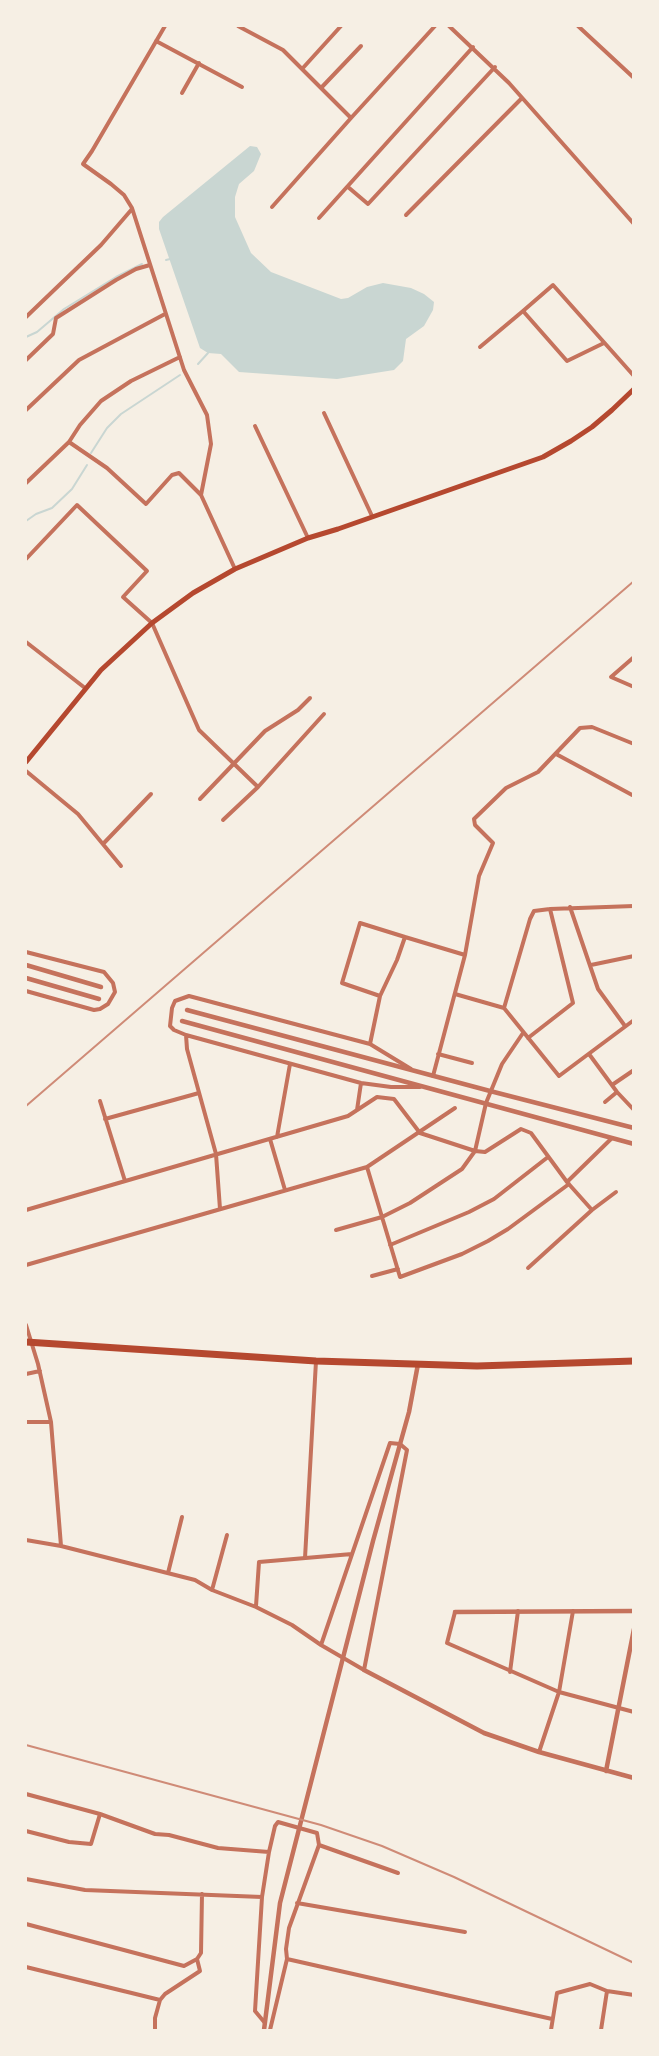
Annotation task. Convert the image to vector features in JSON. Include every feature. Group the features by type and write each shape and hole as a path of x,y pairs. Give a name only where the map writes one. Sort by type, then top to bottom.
{"highway":[{"path":"27,1344 316,1361 477,1366 633,1361"}],"main road":[{"path":"26,762 85,688 152,623 193,593 235,569 308,538 543,457 592,427 633,389"}],"street":[{"path":"165,26 83,164 111,183 124,195 132,208 184,370 207,415 210,452 201,495"},
{"path":"238,26 283,51 351,118"},
{"path":"302,69 340,26"},
{"path":"272,207 435,26"},
{"path":"449,26 495,68 633,224"},
{"path":"578,26 633,78"},
{"path":"156,41 242,87"},
{"path":"321,88 361,46"},
{"path":"320,218 473,46"},
{"path":"182,93 199,63"},
{"path":"348,187 368,204 495,68"},
{"path":"406,215 522,98"},
{"path":"26,317 101,244 132,208"},
{"path":"26,360 53,334 56,318 116,280 136,269 150,265"},
{"path":"480,347 553,285 633,376"},
{"path":"523,311 567,362 604,343"},
{"path":"26,410 79,360 165,314"},
{"path":"26,483 69,442 101,401 131,381 180,357"},
{"path":"324,412 372,516"},
{"path":"255,426 308,538"},
{"path":"69,442 107,468 146,504 172,475 179,473 201,495 235,569"},
{"path":"26,558 77,505 147,571 123,597 152,623 199,730 258,787"},
{"path":"26,642 85,688"},
{"path":"633,657 611,677 633,687"},
{"path":"200,799 265,731 298,710 310,698"},
{"path":"223,820 258,787 324,714"},
{"path":"433,1076 465,955 479,876 493,843 475,825 474,819 506,788 538,772 580,728 592,727 633,744"},
{"path":"556,754 633,796"},
{"path":"26,771 78,814 121,866"},
{"path":"103,844 151,794"},
{"path":"504,1008 534,911 570,906 633,906"},
{"path":"570,906 598,989 626,1026"},
{"path":"528,1038 573,1003 550,909"},
{"path":"380,996 342,983 360,923 465,955"},
{"path":"370,1044 380,996 405,937"},
{"path":"26,952 104,972 113,983 115,992 108,1004 94,1010 26,991"},
{"path":"591,965 633,956"},
{"path":"26,966 101,987"},
{"path":"26,978 99,999"},
{"path":"455,994 504,1008 559,1076 633,1020"},
{"path":"413,1070 370,1044 189,996 175,1001 170,1021 170,1026 174,1030 186,1035 361,1083 391,1087 424,1087"},
{"path":"188,1010 633,1128"},
{"path":"182,1021 633,1144"},
{"path":"336,1230 382,1217 410,1203 462,1169 475,1151 486,1103 502,1064 523,1033"},
{"path":"186,1035 187,1049 216,1154 220,1209"},
{"path":"438,1053 472,1063"},
{"path":"589,1054 633,1110"},
{"path":"277,1137 290,1064"},
{"path":"612,1085 633,1070"},
{"path":"357,1111 361,1083"},
{"path":"605,1102 617,1092"},
{"path":"105,1119 199,1093"},
{"path":"26,1210 348,1116 377,1096 394,1099 420,1133 475,1151 485,1152 520,1129 531,1133 568,1183 592,1210"},
{"path":"100,1101 125,1181"},
{"path":"26,1265 367,1167 455,1108"},
{"path":"367,1167 400,1277 462,1254 508,1229 568,1183 612,1138"},
{"path":"270,1139 285,1190"},
{"path":"390,1245 486,1203 511,1187 548,1157"},
{"path":"528,1268 592,1210 616,1192"},
{"path":"372,1276 398,1269"},
{"path":"26,1325 27,1344 40,1371 51,1422 61,1546"},
{"path":"304,1558 316,1361"},
{"path":"264,2031 280,1903 409,1412 418,1364"},
{"path":"26,1374 40,1371"},
{"path":"26,1422 51,1422"},
{"path":"321,1645 390,1443 400,1444 407,1450 364,1670"},
{"path":"168,1573 182,1517"},
{"path":"212,1590 227,1535"},
{"path":"26,1540 61,1546 195,1580 212,1590 256,1606 292,1625 364,1670 484,1733 539,1752 633,1778"},
{"path":"256,1606 259,1562 352,1554"},
{"path":"510,1672 518,1611"},
{"path":"539,1752 559,1692 573,1611"},
{"path":"633,1611 455,1612 447,1643 559,1692 633,1712"},
{"path":"606,1771 633,1629"},
{"path":"26,1794 100,1815 155,1834 169,1835 218,1848 268,1852"},
{"path":"26,1830 69,1842 91,1844 100,1815"},
{"path":"264,2023 255,2011 262,1897 268,1852 278,1822 317,1833 319,1845 289,1928 287,1959 270,2031"},
{"path":"319,1845 398,1873"},
{"path":"26,1879 85,1890 262,1897"},
{"path":"26,1924 184,1966 197,1959 201,1953 202,1894"},
{"path":"297,1904 465,1932"},
{"path":"155,2031 155,2018 160,2000 165,1994 200,1971 197,1959"},
{"path":"287,1959 552,2019"},
{"path":"26,1966 160,2000"},
{"path":"551,2031 557,1993 590,1984 607,1991 633,1995"},
{"path":"601,2031 607,1991"}],"shaded area":[{"path":"250,146 257,147 261,154 254,171 239,184 235,197 235,217 251,253 271,272 341,299 348,298 367,287 383,283 411,288 434,302 433,310 424,326 406,339 403,361 394,370 337,379 239,372 221,354 208,353 200,348 159,229 159,222"}],"waterway":[{"path":"166,260 170,259"},
{"path":"26,337 37,332 64,309 142,264"},
{"path":"198,364 208,353"},
{"path":"91,453 107,428 121,414 180,375"},
{"path":"26,521 52,508 72,489 87,465"}],"railway":[{"path":"26,1106 634,581"},
{"path":"26,1745 321,1825 382,1846 454,1877 634,1963"}]}
